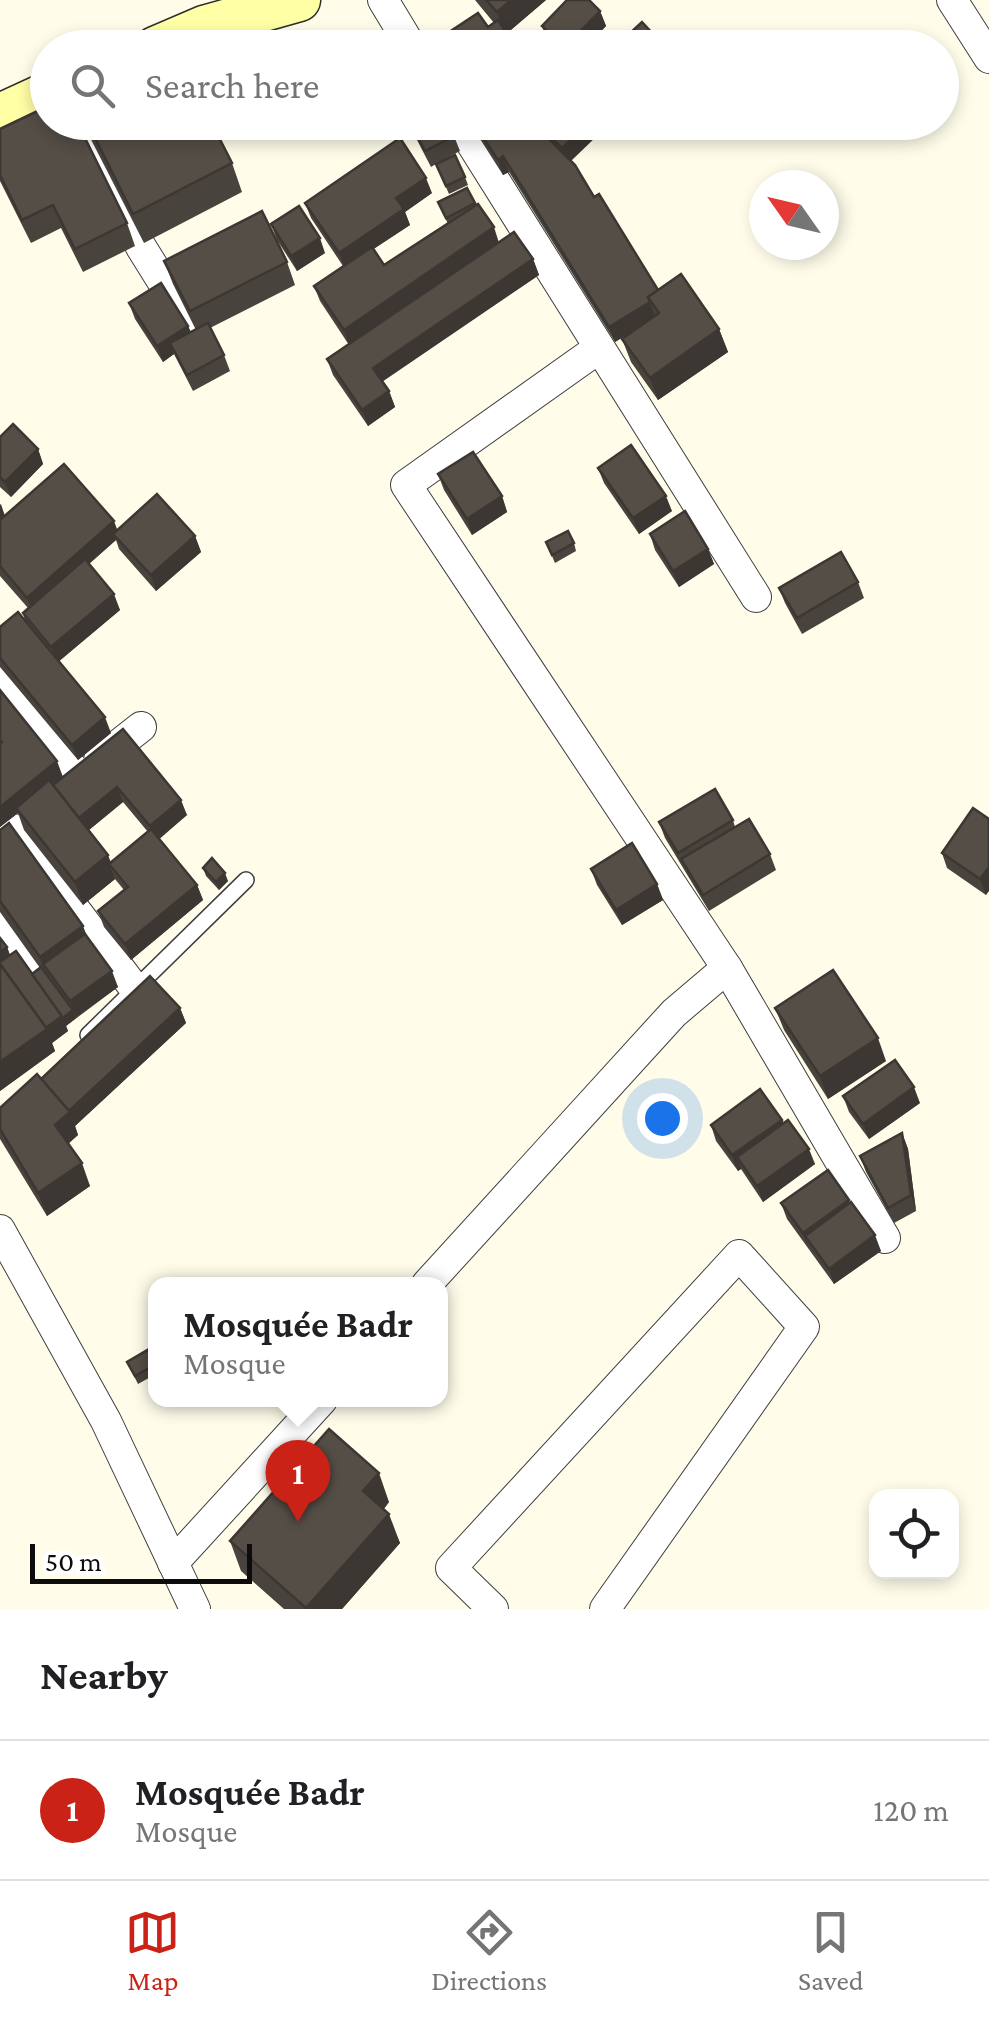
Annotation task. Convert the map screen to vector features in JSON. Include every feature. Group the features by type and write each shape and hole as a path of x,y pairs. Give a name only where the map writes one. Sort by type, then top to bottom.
{"main road":[{"path":"197,30 299,0"},
{"path":"0,116 30,102"}],"street":[{"path":"384,0 402,30"},
{"path":"952,0 989,58"},
{"path":"86,140 141,248 189,324"},
{"path":"467,140 518,240 600,348 756,597"},
{"path":"600,348 406,486 727,968 885,1238"},
{"path":"0,681 79,776"},
{"path":"135,988 7,835 141,727"},
{"path":"0,926 32,970"},
{"path":"433,1277 674,1012 727,968"},
{"path":"0,1230 106,1421 196,1609"},
{"path":"493,1609 451,1568 738,1255 804,1327 606,1609"},
{"path":"174,1562 316,1407"}],"lane":[{"path":"81,1042 246,880"}],"building":[{"path":"486,0 511,0 497,12"},
{"path":"567,0 589,0 600,11 582,30 546,30 542,26"},
{"path":"478,13 488,27 498,20 504,30 452,30"},
{"path":"642,22 649,30 633,30"},
{"path":"30,115 30,140 86,140 127,223 75,249 53,205 22,220 0,175 0,129"},
{"path":"96,140 220,140 232,163 133,214"},
{"path":"397,140 401,140 426,178 396,198 404,209 339,253 305,203"},
{"path":"419,140 446,140 425,151"},
{"path":"485,140 550,140 575,165 594,197 599,194 658,290 648,297 650,302 609,327 503,156 498,160"},
{"path":"554,140 570,140 562,148"},
{"path":"455,155 465,177 446,186 436,164"},
{"path":"467,188 475,203 446,218 438,202"},
{"path":"478,204 494,227 344,330 314,286 372,247 384,265"},
{"path":"299,206 320,238 291,256 271,224"},
{"path":"262,211 287,262 190,311 164,261"},
{"path":"514,232 533,259 373,368 389,391 362,410 327,359"},
{"path":"681,274 719,329 650,378 622,339 659,313 648,297"},
{"path":"161,283 188,326 157,346 129,303"},
{"path":"208,323 224,355 187,375 170,343"},
{"path":"13,424 38,449 5,482 0,477 0,437"},
{"path":"631,445 666,496 633,518 598,468"},
{"path":"473,452 502,496 467,519 438,474"},
{"path":"64,464 114,521 27,598 0,566 0,520"},
{"path":"157,494 195,536 151,575 113,534"},
{"path":"685,511 708,549 673,571 650,534"},
{"path":"568,531 574,543 552,555 546,542"},
{"path":"841,552 858,582 797,618 779,588"},
{"path":"85,559 114,594 51,647 23,613"},
{"path":"18,612 105,717 72,745 0,658 0,627"},
{"path":"0,690 57,761 0,807 2,742"},
{"path":"123,729 181,800 150,826 117,787 79,818 53,785"},
{"path":"49,780 108,855 75,882 16,808"},
{"path":"715,789 733,820 678,853 659,822"},
{"path":"973,808 989,819 989,867 980,879 942,853"},
{"path":"749,819 770,854 703,895 681,859"},
{"path":"9,823 83,926 40,957 0,901 0,830"},
{"path":"151,829 197,885 125,944 98,911 128,887 109,864"},
{"path":"632,843 657,884 616,910 591,869"},
{"path":"212,858 225,873 216,882 203,868"},
{"path":"85,934 112,971 70,1001 43,964"},
{"path":"16,951 62,1016 46,1028 0,964"},
{"path":"0,964 47,1029 0,1062"},
{"path":"41,967 73,1010 63,1018 32,974"},
{"path":"833,970 878,1038 820,1076 775,1008"},
{"path":"150,976 180,1008 69,1111 41,1079"},
{"path":"895,1060 914,1087 863,1124 843,1096"},
{"path":"37,1074 70,1112 55,1125 82,1163 38,1193 0,1129 0,1108"},
{"path":"760,1089 782,1120 732,1155 711,1125"},
{"path":"788,1120 809,1149 757,1186 737,1157"},
{"path":"902,1133 911,1195 888,1208 860,1156"},
{"path":"828,1170 849,1200 803,1233 781,1203"},
{"path":"851,1202 875,1235 829,1269 805,1236"},
{"path":"148,1350 148,1369 135,1376 127,1362"},
{"path":"329,1429 379,1473 363,1491 389,1514 306,1608 230,1541"}],"place":[{"name":"Mosquée Badr","path":"298,1522"}]}
